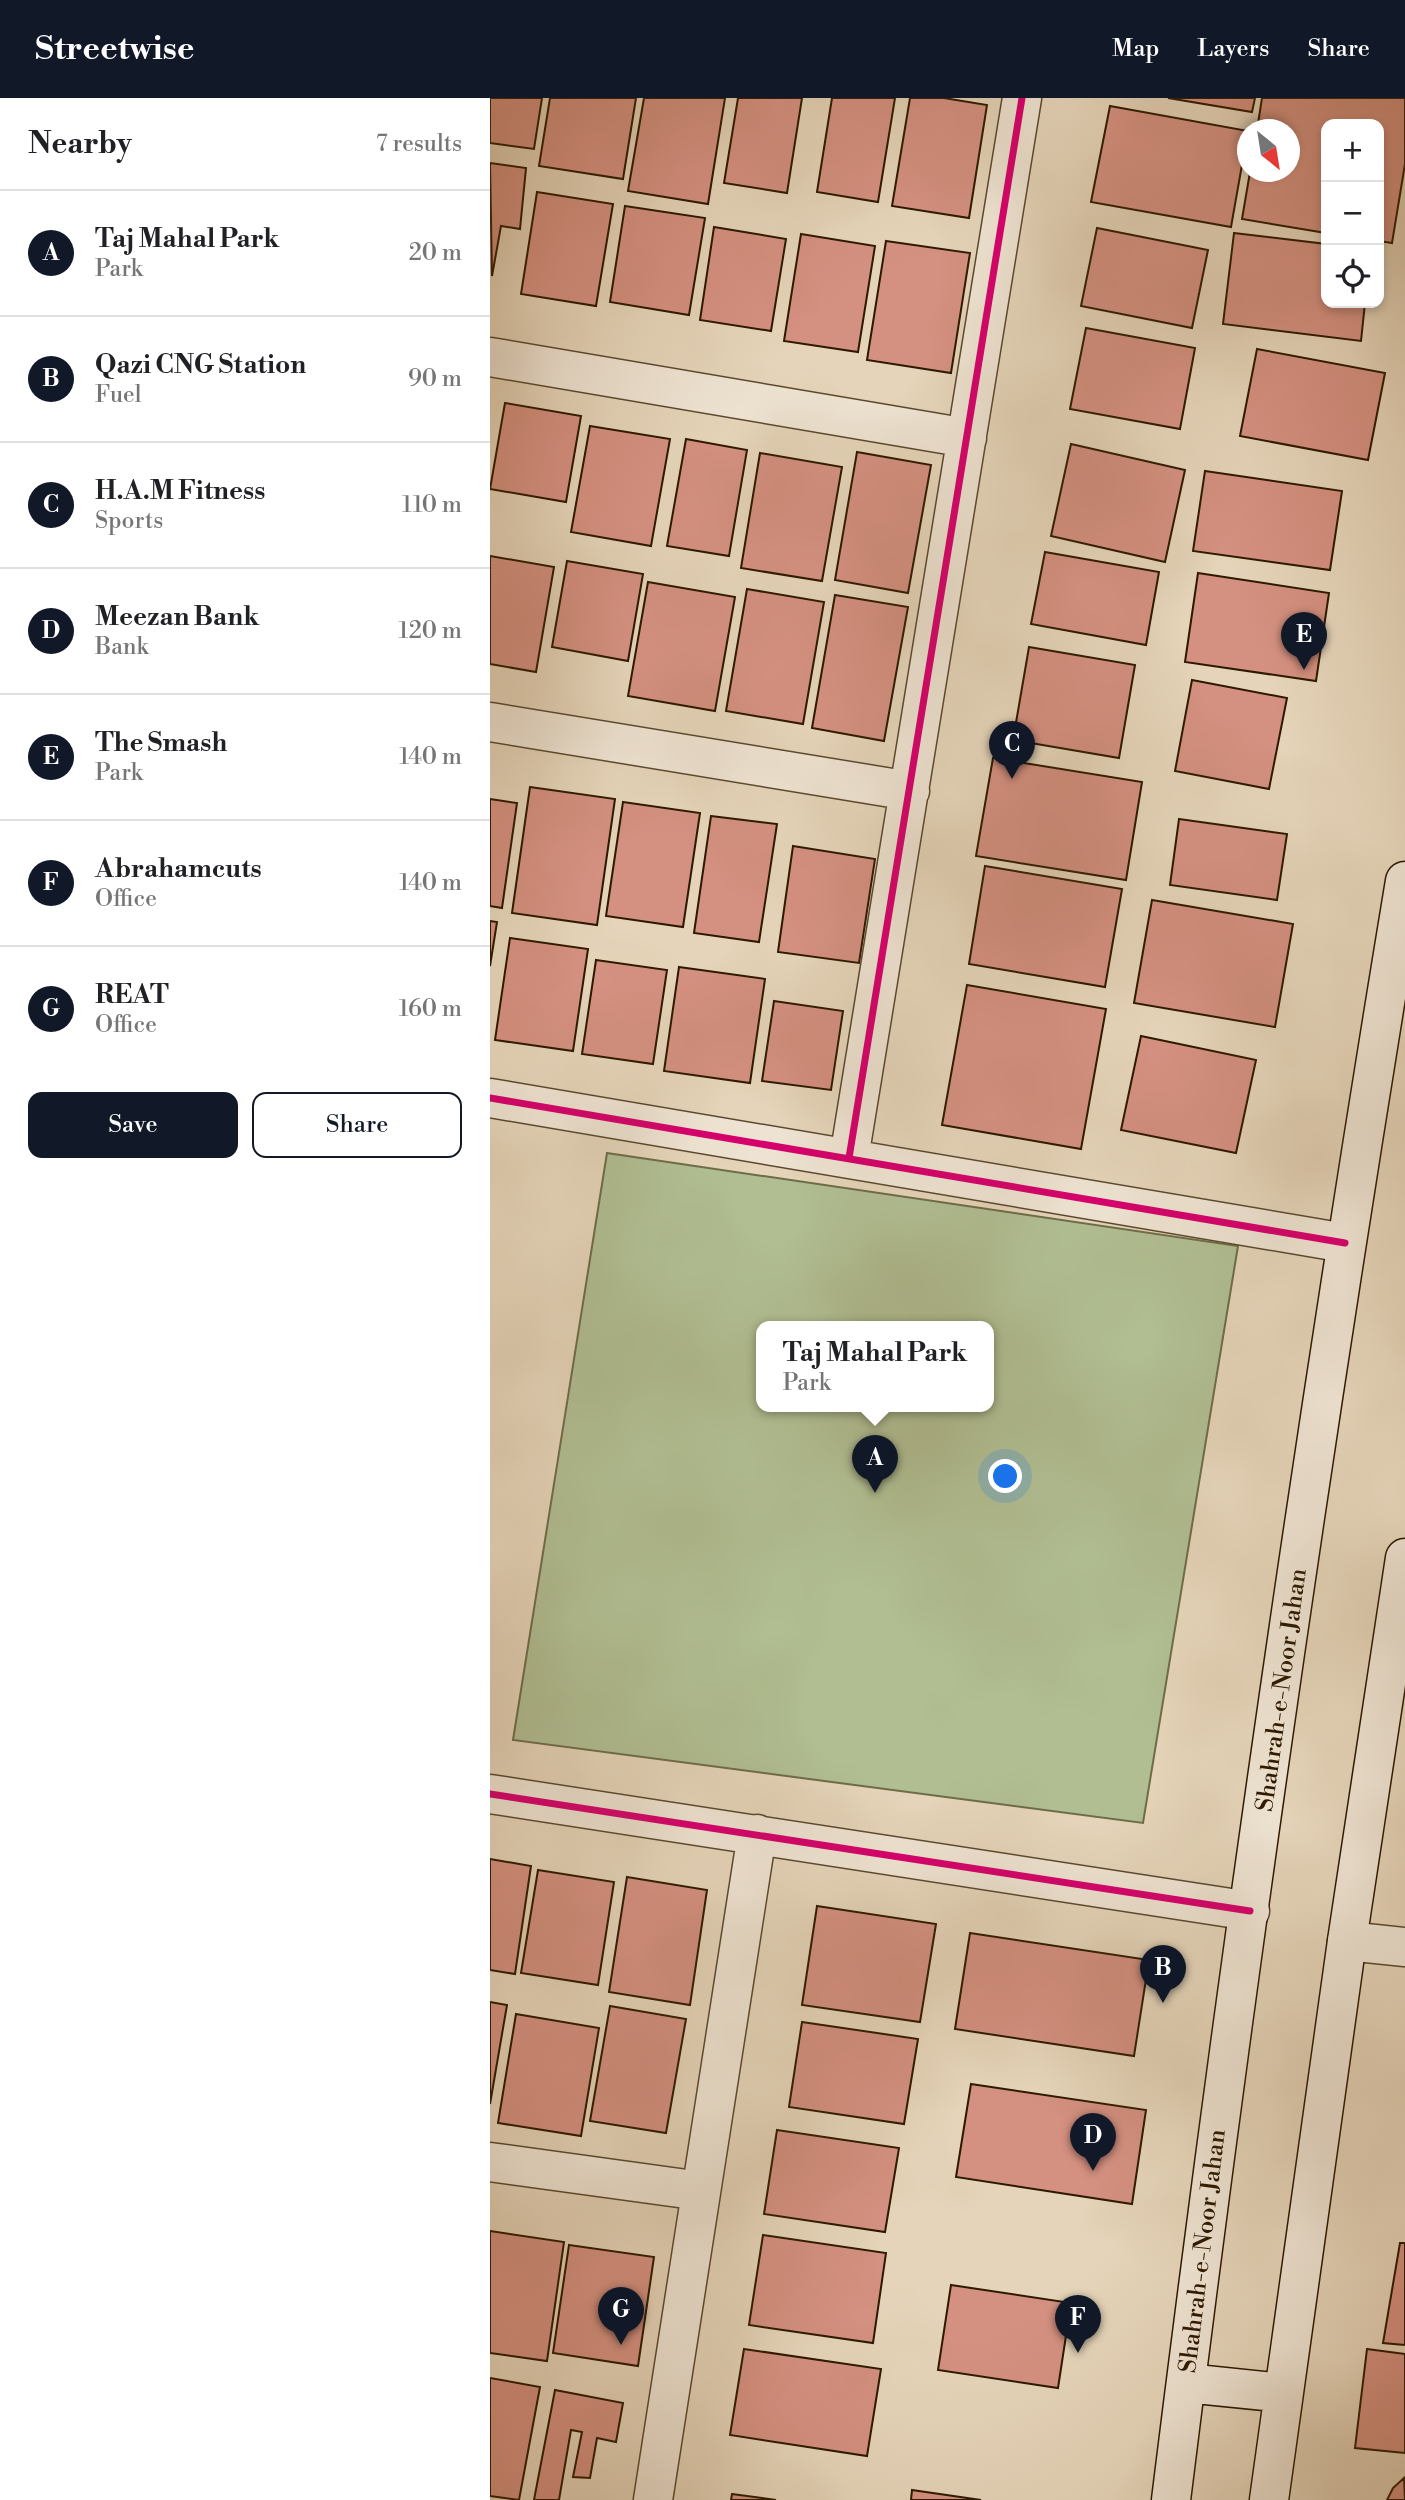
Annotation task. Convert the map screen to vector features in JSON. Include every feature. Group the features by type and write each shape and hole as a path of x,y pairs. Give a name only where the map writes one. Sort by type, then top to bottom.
{"street":[{"path":"849,1158 1022,98"},
{"path":"490,357 967,438"},
{"path":"490,722 910,791"},
{"name":"Shahrah-e-Noor Jahan","path":"1171,2500 1214,2157 1345,1243 1405,881"},
{"path":"490,1098 1345,1243"},
{"path":"1269,2500 1347,1941 1405,1558"},
{"path":"490,1794 1250,1911"},
{"path":"653,2500 757,1834"},
{"path":"1347,1941 1405,1947"},
{"path":"490,2162 701,2191"},
{"path":"1186,2383 1284,2393"}],"green space":[{"path":"607,1153 1238,1246 1143,1823 513,1740"}],"building":[{"path":"490,98 542,98 534,149 490,143"},
{"path":"550,98 636,98 623,179 539,166"},
{"path":"644,98 725,98 708,204 628,191"},
{"path":"738,98 802,98 787,193 724,183"},
{"path":"832,98 895,98 878,202 817,192"},
{"path":"910,98 944,98 987,105 969,218 892,206"},
{"path":"1168,98 1255,98 1252,112"},
{"path":"1262,98 1405,98 1405,164 1392,243 1384,242 1384,119 1321,119 1321,232 1242,219 1248,182 1300,182 1300,119 1259,119"},
{"path":"1110,106 1237,129 1239,182 1231,227 1091,202"},
{"path":"490,163 526,168 520,229 501,226 492,276"},
{"path":"537,192 613,204 596,306 521,294"},
{"path":"625,206 705,218 689,315 610,302"},
{"path":"714,227 786,239 771,331 700,320"},
{"path":"1097,228 1208,250 1192,328 1081,306"},
{"path":"1234,233 1321,243 1321,308 1364,308 1361,341 1223,324"},
{"path":"801,234 875,246 858,352 784,341"},
{"path":"886,241 970,253 951,373 867,360"},
{"path":"1086,328 1195,348 1180,429 1070,409"},
{"path":"1257,349 1385,373 1368,460 1240,436"},
{"path":"505,403 581,416 566,502 490,489"},
{"path":"590,426 670,439 651,546 571,532"},
{"path":"686,439 747,450 729,556 667,546"},
{"path":"1071,444 1185,470 1165,562 1051,536"},
{"path":"857,452 931,465 908,593 835,580"},
{"path":"760,453 842,467 822,581 741,568"},
{"path":"1205,471 1342,491 1330,570 1193,551"},
{"path":"1045,552 1159,572 1146,645 1031,624"},
{"path":"490,556 554,567 536,672 490,664"},
{"path":"567,561 643,574 628,661 552,647"},
{"path":"1198,573 1329,593 1316,681 1185,662"},
{"path":"648,582 735,597 715,711 628,696"},
{"path":"747,589 824,602 803,724 726,711"},
{"path":"835,595 908,607 884,741 812,728"},
{"path":"1029,647 1135,665 1119,758 1013,740"},
{"path":"1192,680 1287,698 1269,789 1175,771"},
{"path":"993,758 1142,782 1126,880 976,856"},
{"path":"530,787 615,799 597,925 512,913"},
{"path":"490,799 517,803 502,908 490,906"},
{"path":"623,802 700,813 683,927 606,916"},
{"path":"711,816 777,824 759,942 694,933"},
{"path":"1179,819 1287,834 1277,900 1170,885"},
{"path":"793,846 875,859 859,963 778,952"},
{"path":"985,866 1122,889 1105,987 969,964"},
{"path":"1152,900 1293,924 1275,1027 1134,1003"},
{"path":"490,921 497,922 490,966"},
{"path":"510,938 588,949 573,1051 495,1040"},
{"path":"596,960 667,970 653,1064 582,1054"},
{"path":"679,967 765,979 750,1083 664,1071"},
{"path":"967,985 1106,1009 1081,1149 942,1125"},
{"path":"774,1001 843,1011 831,1090 762,1081"},
{"path":"1141,1036 1256,1060 1236,1153 1121,1130"},
{"path":"490,1859 531,1866 515,1974 490,1970"},
{"path":"538,1870 614,1882 598,1985 521,1973"},
{"path":"627,1877 707,1890 690,2005 609,1992"},
{"path":"817,1906 936,1924 920,2022 802,2005"},
{"path":"970,1933 1149,1960 1134,2056 955,2029"},
{"path":"490,2002 507,2005 490,2104"},
{"path":"610,2006 686,2019 666,2133 590,2121"},
{"path":"516,2014 599,2028 581,2136 498,2123"},
{"path":"802,2022 918,2039 904,2124 789,2107"},
{"path":"971,2084 1146,2110 1132,2204 956,2177"},
{"path":"777,2130 899,2148 885,2232 764,2214"},
{"path":"490,2231 564,2242 547,2361 490,2353"},
{"path":"763,2235 886,2253 873,2343 749,2325"},
{"path":"1400,2243 1405,2243 1405,2345 1383,2343"},
{"path":"569,2245 654,2257 638,2366 553,2353"},
{"path":"951,2285 1071,2303 1058,2388 938,2370"},
{"path":"744,2349 881,2369 867,2456 730,2435"},
{"path":"1367,2349 1405,2354 1405,2453 1355,2448"},
{"path":"490,2378 540,2387 519,2500 490,2496"},
{"path":"555,2390 623,2403 616,2442 597,2438 590,2478 573,2477 582,2432 571,2430 559,2500 534,2500"},
{"path":"1404,2478 1405,2500 1387,2500 1393,2488"},
{"path":"912,2490 981,2500 911,2500"},
{"path":"732,2494 776,2500 731,2500"}],"cycle path":[{"path":"849,1158 1022,98"},
{"path":"490,1098 1345,1243"},
{"path":"490,1794 1250,1911"}],"place":[{"name":"The Smash","path":"1304,670"},
{"name":"H.A.M Fitness","path":"1012,779"},
{"name":"Taj Mahal Park","path":"875,1493"},
{"name":"Qazi CNG Station","path":"1163,2003"},
{"name":"Meezan Bank","path":"1093,2171"},
{"name":"REAT","path":"621,2345"},
{"name":"Abrahamcuts","path":"1078,2353"}]}
